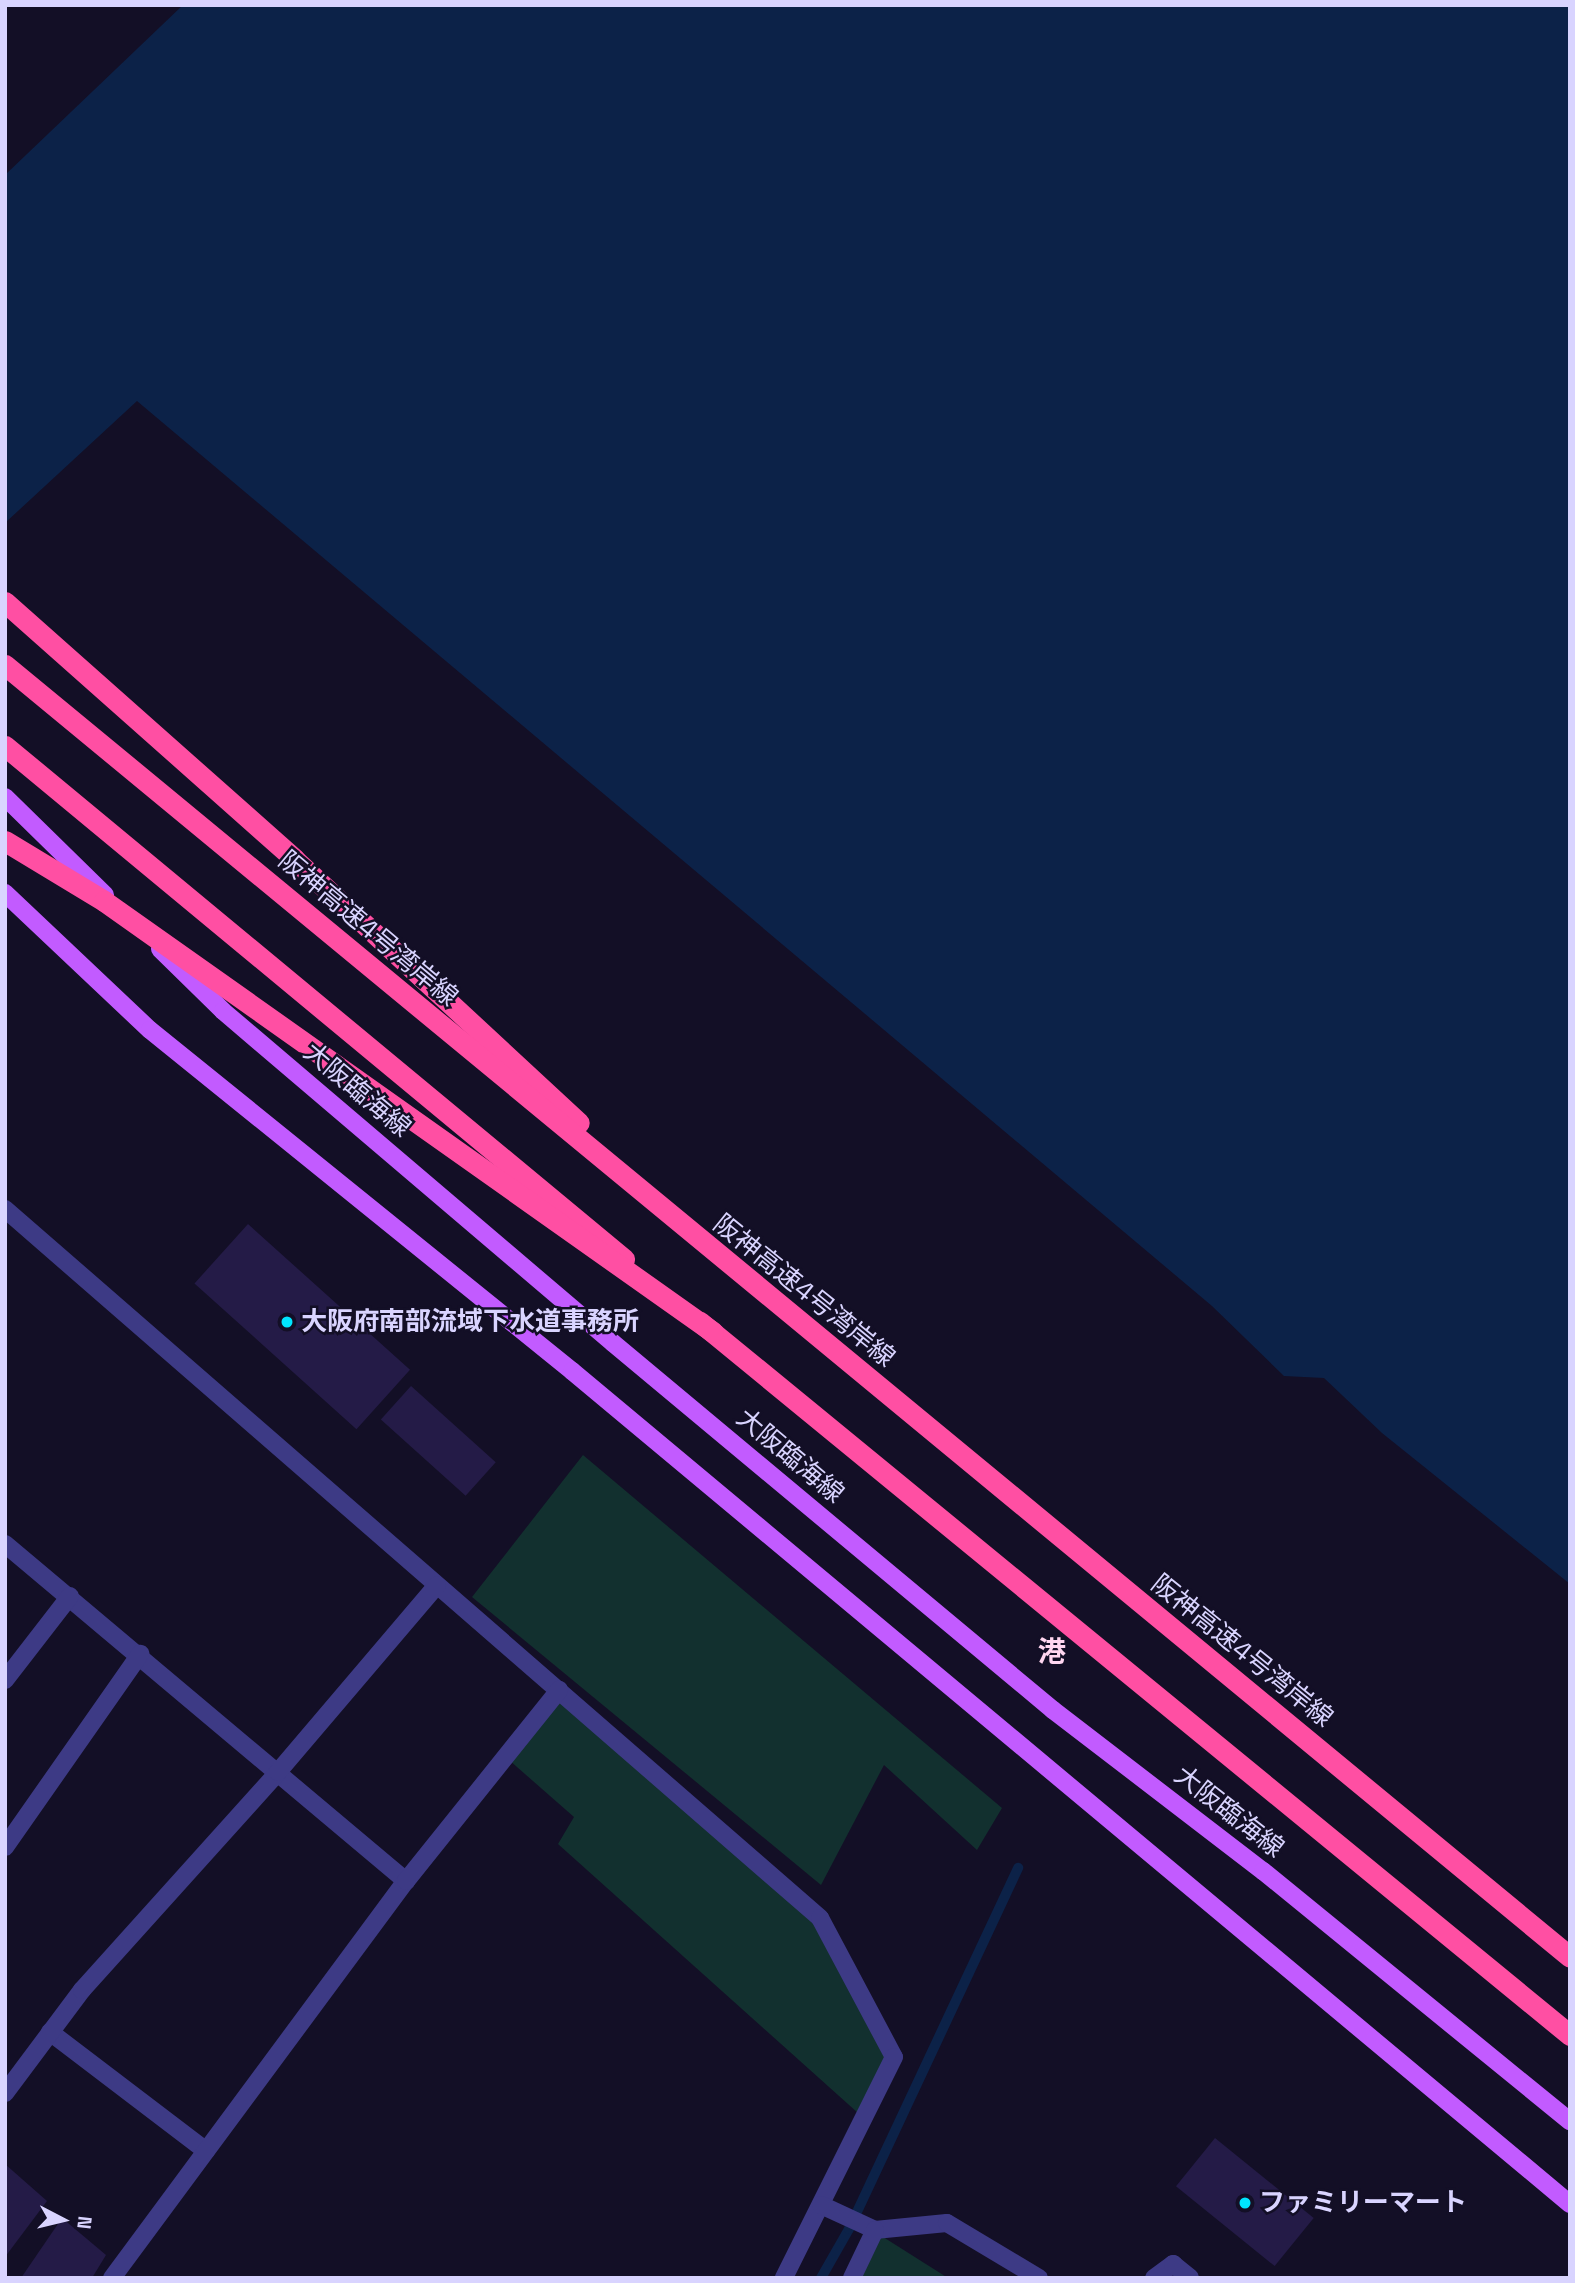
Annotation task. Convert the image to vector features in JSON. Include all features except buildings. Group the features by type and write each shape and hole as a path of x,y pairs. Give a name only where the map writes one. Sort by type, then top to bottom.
{"highway":[{"path":"5,603 294,859 750,1282"},
{"name":"阪神高速4号湾岸線","path":"5,665 1570,1957"},
{"path":"5,746 713,1332 1570,2035"},
{"path":"5,841 116,909 713,1332"}],"main road":[{"name":"大阪臨海線","path":"5,797 223,1011 613,1343 1054,1710 1263,1871 1570,2121"},
{"path":"5,893 150,1030 583,1380 1570,2204"}],"street":[{"path":"5,1209 820,1918 894,2057 784,2278"},
{"path":"5,1544 140,1654 405,1881"},
{"path":"5,2092 82,1990 278,1772 438,1585"},
{"path":"5,1680 70,1596"},
{"path":"5,1847 140,1654"},
{"path":"112,2278 405,1881 559,1690"},
{"path":"50,2032 206,2151"},
{"path":"821,2205 875,2230 947,2223 1039,2278"},
{"path":"852,2278 875,2230"},
{"path":"1154,2278 1173,2263 1190,2278"}],"green space":[{"path":"583,1455 1002,1808 977,1850 884,1765 821,1885 472,1597"},
{"path":"558,1692 816,1924 885,2058 858,2113 558,1844 574,1817 509,1760"},
{"path":"880,2235 948,2278 861,2278"}],"water":[{"path":"183,5 1570,5 1570,1584 1382,1433 1324,1378 1284,1376 1212,1306 137,401 5,523 5,175"}],"waterway":[{"path":"821,2278 849,2229 1018,1868"}],"place":[{"name":"大阪府南部流域下水道事務所","path":"287,1322"},
{"name":"ファミリーマート","path":"1245,2203"}],"district":[{"name":"港","path":"1052,1651"}]}
